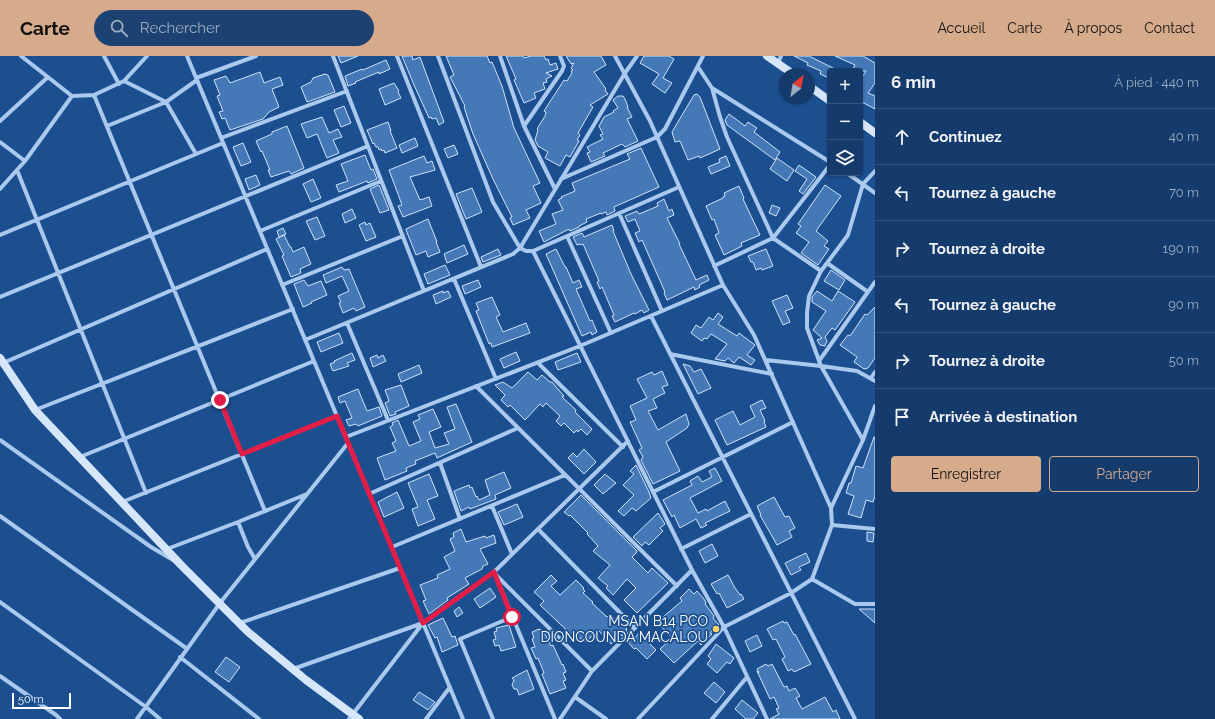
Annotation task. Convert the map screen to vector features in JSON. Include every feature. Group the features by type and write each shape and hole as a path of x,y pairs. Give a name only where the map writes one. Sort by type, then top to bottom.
{"street":[{"path":"21,56 72,96 94,95 119,84 124,81 147,56"},
{"path":"104,56 119,84"},
{"path":"187,56 463,719"},
{"path":"107,126 166,102 197,79 247,58 256,56"},
{"path":"333,56 424,291"},
{"path":"397,56 482,267"},
{"path":"438,56 493,202 520,248 526,251 533,251 679,187"},
{"path":"500,56 524,126 555,189"},
{"path":"524,126 562,70 564,66 560,56"},
{"path":"615,56 650,121 723,285 754,335 766,360 831,508 832,525 812,579 791,593 724,626 638,719"},
{"path":"305,340 513,254 520,248 624,73 637,56"},
{"path":"561,179 657,137 666,129 703,56"},
{"path":"767,56 779,60 786,68"},
{"path":"698,67 712,88 727,137 773,238 821,271"},
{"path":"0,121 48,77"},
{"path":"124,81 166,102 196,154"},
{"path":"712,88 827,160"},
{"path":"815,90 827,99"},
{"path":"221,138 346,91"},
{"path":"94,95 265,511"},
{"path":"0,189 25,161 72,96"},
{"path":"863,124 875,133"},
{"path":"0,142 25,161"},
{"path":"0,236 223,143"},
{"path":"0,297 368,146"},
{"path":"17,170 146,493"},
{"path":"714,266 773,238 827,170"},
{"path":"863,440 820,366 807,328 807,313 809,296 821,271 848,235 863,184 875,171"},
{"path":"851,176 875,193"},
{"path":"260,231 381,180"},
{"path":"619,213 662,311"},
{"path":"282,285 403,236"},
{"path":"567,236 611,333"},
{"path":"267,249 81,329 2,360 35,410 182,566 239,623 353,717 423,623"},
{"path":"533,251 681,549 724,626 767,719"},
{"path":"827,263 868,292"},
{"path":"454,278 496,379"},
{"path":"819,361 875,282"},
{"path":"346,437 538,363 723,285"},
{"path":"35,410 293,309"},
{"path":"651,316 855,719"},
{"path":"347,323 388,420"},
{"path":"670,354 772,374"},
{"path":"766,360 857,371 871,378 875,382"},
{"path":"79,457 314,361"},
{"path":"538,363 623,447"},
{"path":"871,378 875,372"},
{"path":"476,386 676,586"},
{"path":"831,508 863,440 875,406"},
{"path":"122,502 337,416"},
{"path":"653,492 793,422"},
{"path":"369,494 518,428"},
{"path":"0,440 151,547 182,566"},
{"path":"293,669 423,623 494,572 628,441"},
{"path":"137,719 186,648 220,603 348,444"},
{"path":"440,463 460,519"},
{"path":"392,548 565,475"},
{"path":"166,549 307,494"},
{"path":"492,506 512,554"},
{"path":"681,549 751,514"},
{"path":"0,516 186,648"},
{"path":"238,522 248,547 255,559"},
{"path":"832,525 875,529"},
{"path":"538,529 635,628"},
{"path":"239,623 400,568"},
{"path":"560,719 592,671 692,570"},
{"path":"494,572 555,719"},
{"path":"494,572 592,671"},
{"path":"812,579 855,604 875,604"},
{"path":"0,602 146,707 160,719"},
{"path":"493,719 460,639 512,617"},
{"path":"180,658 260,719"},
{"path":"0,676 60,719"},
{"path":"712,719 747,677"},
{"path":"426,719 450,687"},
{"path":"575,697 606,719"}],"building":[{"path":"338,56 358,56 341,63"},
{"path":"402,56 412,56 413,60 420,57 444,122 439,125 436,118 429,118"},
{"path":"446,56 487,56 490,63 492,62 502,86 514,128 540,183 533,186 541,203 526,210 530,218 513,225 510,218 512,217 473,134 464,107 465,106 450,77 454,75"},
{"path":"506,56 523,56 524,58 531,56 544,56 546,60 548,59 550,65 556,63 558,69 546,73 552,76 546,79 547,82 543,83 545,89 534,93 536,98 524,103"},
{"path":"566,56 601,56 606,65 594,72 608,94 590,105 593,107 578,133 580,135 577,140 579,141 570,157 566,155 560,166 545,158 548,152 538,146 535,140 537,129 545,116 546,112 544,111 564,80 567,81 572,73 571,71 573,70 571,68 574,63 571,64"},
{"path":"644,56 669,56 674,59 663,78 672,83 665,93 652,84 659,74 640,63"},
{"path":"794,56 809,56 833,68 827,68 827,77 820,74 821,71 807,65 808,63"},
{"path":"835,56 863,56 875,63 875,83 868,93 875,96 875,109 863,103 863,76 866,71 863,71 863,68 854,68 855,65"},
{"path":"386,60 390,69 379,74 379,72 348,86 345,76"},
{"path":"260,72 264,83 280,77 283,85 272,89 279,107 269,112 263,119 230,130 225,118 222,119 219,112 223,111 217,96 220,95 214,80 226,76 230,83"},
{"path":"325,74 328,75 335,92 307,102 301,87 311,82 313,78"},
{"path":"394,83 401,98 385,105 379,89"},
{"path":"697,94 700,97 720,149 700,158 699,156 688,160 680,141 675,142 672,132 694,95"},
{"path":"618,96 623,96 625,99 632,117 627,119 638,141 625,147 622,144 603,153 605,156 591,162 587,153 590,152 587,147 603,139 600,135 603,134 599,126 604,117 614,112 613,111 618,108 613,100"},
{"path":"344,106 351,123 341,127 334,110"},
{"path":"729,114 745,126 748,122 757,128 754,132 780,152 775,160 727,125 725,120"},
{"path":"322,117 329,133 338,129 342,137 333,140 339,153 327,158 317,134 307,138 301,124"},
{"path":"388,122 397,148 385,153 384,150 379,150 374,143 373,144 367,130"},
{"path":"287,126 304,168 291,174 289,171 271,177 268,170 270,170 256,141"},
{"path":"415,138 418,146 402,153 399,145"},
{"path":"243,143 251,162 241,166 233,147"},
{"path":"454,145 458,154 448,158 444,149"},
{"path":"641,148 659,187 614,207 615,211 607,215 606,212 586,219 587,222 579,227 570,231 569,229 544,242 539,231 556,224 552,214 563,210 558,200 562,198 561,197 575,191 572,183 630,159 627,154"},
{"path":"365,155 371,170 373,169 377,179 368,183 367,181 339,192 336,185 348,181 341,164"},
{"path":"424,156 427,163 432,161 435,170 410,177 420,200 429,197 432,206 403,217 398,206 402,205 389,170"},
{"path":"726,156 730,166 711,174 708,167 720,162 719,159"},
{"path":"777,158 794,170 787,181 770,169"},
{"path":"799,165 816,177 803,194 799,191 807,179 795,171"},
{"path":"256,175 260,185 249,190 245,179"},
{"path":"313,179 321,198 311,202 303,184"},
{"path":"379,185 389,210 380,213 370,189"},
{"path":"825,185 841,196 816,231 828,241 824,246 829,249 818,265 801,253 809,242 796,233 801,226 798,224"},
{"path":"739,186 744,198 743,199 760,235 741,243 742,246 724,255 715,235 719,233 714,219 712,220 706,206 723,198 725,196 724,193"},
{"path":"472,188 482,212 466,219 456,194"},
{"path":"664,199 669,211 672,209 674,215 667,218 696,280 707,275 709,280 699,285 700,287 695,290 694,287 667,300 664,293 665,292 642,240 639,242 635,233 640,231 635,219 628,222 625,216 637,211 639,214 658,206 657,203"},
{"path":"772,205 780,208 776,216 769,213"},
{"path":"352,209 356,218 345,223 342,214"},
{"path":"317,217 325,236 315,240 306,221"},
{"path":"428,219 440,252 428,257 426,251 416,255 406,229"},
{"path":"365,222 366,225 370,223 376,237 366,241 359,225"},
{"path":"612,225 613,231 631,274 649,310 644,313 642,310 615,322 612,316 614,315 602,287 600,289 597,282 599,281 583,244 577,245 573,237 582,233 584,237"},
{"path":"283,228 286,234 279,237 277,231"},
{"path":"284,235 293,252 304,247 311,264 300,269 301,273 291,277 282,256 284,255 276,239"},
{"path":"464,245 468,254 447,263 444,254"},
{"path":"498,249 501,255 483,262 481,257"},
{"path":"556,249 573,283 579,280 582,287 576,289 590,321 592,320 597,332 592,335 591,332 582,336 546,254"},
{"path":"766,249 773,266 762,270 761,268 756,270 753,262 751,262 748,256"},
{"path":"445,265 450,275 428,284 424,274"},
{"path":"342,267 344,270 349,269 365,307 356,311 354,308 343,313 339,303 341,302 338,296 349,291 342,276 326,283 323,275"},
{"path":"831,270 845,280 839,290 824,281"},
{"path":"304,280 308,286 321,281 327,295 303,307 294,284"},
{"path":"478,280 481,287 465,294 462,286"},
{"path":"443,291 443,293 448,291 451,297 436,304 433,295"},
{"path":"817,291 832,301 838,291 855,302 835,330 832,328 825,337 827,341 825,346 820,345 817,340 822,338 813,330 826,311 812,302 812,297"},
{"path":"787,295 793,308 785,311 790,322 783,325 772,301"},
{"path":"492,297 500,315 496,317 503,332 526,323 530,333 492,347 491,343 489,344 476,311 479,310 476,303"},
{"path":"875,307 875,358 868,368 864,369 854,362 857,357 840,345 848,335 850,336 865,314 867,315"},
{"path":"718,313 723,317 718,324 737,336 739,333 755,345 747,355 755,360 751,365 739,357 734,363 728,358 725,361 715,359 727,344 711,334 707,339 704,338 702,341 691,333 696,325 701,328 709,317 713,320"},
{"path":"339,333 343,343 321,352 317,342"},
{"path":"516,352 520,361 504,368 500,359"},
{"path":"352,353 355,360 347,363 349,366 333,371 330,364"},
{"path":"577,353 581,362 558,370 555,362"},
{"path":"377,355 378,358 383,355 386,361 373,367 370,358"},
{"path":"683,364 690,366 694,372 701,369 711,388 698,394"},
{"path":"419,365 422,373 401,382 398,374"},
{"path":"662,371 668,385 662,387 665,393 653,399 657,408 648,411 658,430 686,414 689,424 687,428 666,442 680,471 653,484 641,460 643,457 639,450 642,448 630,422 636,420 630,406 647,398 637,379 652,372 654,375"},
{"path":"528,372 537,380 542,375 552,382 564,396 562,397 576,410 575,412 592,429 587,435 581,429 574,433 564,423 561,426 556,421 560,416 546,403 543,407 540,404 525,420 510,405 508,407 501,400 505,395 495,385 503,382 512,388"},
{"path":"401,385 409,406 395,412 396,414 390,416 385,403 389,401 385,390"},
{"path":"358,389 367,411 379,407 382,416 358,426 356,424 349,426 346,420 352,418 345,401 340,403 338,397"},
{"path":"762,400 766,408 760,410 766,427 727,445 715,420 733,411 740,425 755,417 750,406"},
{"path":"456,404 472,442 437,458 435,453 415,461 416,464 406,468 407,471 385,480 377,458 396,451 392,443 396,441 390,427 393,425 392,423 398,420 409,446 421,441 413,422 420,419 418,415 433,409 441,427 429,432 435,448 449,444 444,433 455,429 447,407"},
{"path":"874,437 875,496 873,502 866,500 861,518 848,514 854,496 846,493 849,483 851,483 856,466 863,468"},
{"path":"584,449 596,462 584,474 568,458 573,453 577,457"},
{"path":"636,465 651,498 636,511 632,508 624,516 618,511 634,495 623,485 634,474 630,471"},
{"path":"715,468 722,481 690,498 698,513 706,509 707,511 725,501 730,511 705,523 707,525 701,528 696,519 680,528 674,515 672,517 663,500 692,485 690,481 698,476 702,482 712,477 709,471"},
{"path":"504,472 511,488 495,495 496,499 461,511 454,491 469,485 470,488 472,487 476,497 477,496 479,500 490,495 485,480"},
{"path":"429,474 438,496 427,500 435,519 418,526 412,509 418,507 408,483"},
{"path":"605,474 616,483 603,494 594,485"},
{"path":"397,492 404,508 384,517 378,502"},
{"path":"581,495 637,551 632,557 648,573 652,568 668,583 637,613 624,600 636,588 627,579 613,595 606,588 608,586 598,578 610,565 593,551 598,546 587,534 588,533 570,515 569,516 564,512"},
{"path":"774,497 785,517 789,516 795,528 789,531 792,537 777,545 760,515 757,506"},
{"path":"517,504 523,517 504,525 498,512"},
{"path":"658,513 665,524 660,528 663,531 649,545 645,542 642,546 633,537"},
{"path":"461,529 466,542 485,536 486,538 494,535 496,543 480,549 488,564 465,578 469,584 447,598 448,600 429,614 423,601 426,600 420,585 438,578 437,575 450,569 444,557 455,551 450,539 454,537 453,533"},
{"path":"867,532 874,533 873,542 867,541"},
{"path":"712,544 718,556 705,563 699,551"},
{"path":"806,553 810,562 799,567 801,570 791,575 785,563"},
{"path":"551,575 557,581 551,586 560,595 576,580 584,588 583,589 585,591 583,593 593,602 592,603 607,617 610,614 618,622 619,620 627,628 627,630 622,636 620,634 611,644 598,630 586,642 581,638 578,641 540,605 544,601 534,592"},
{"path":"728,575 735,588 744,599 727,608 719,593 717,594 711,584"},
{"path":"490,588 496,597 480,608 474,599"},
{"path":"689,589 694,594 697,591 704,599 705,604 714,616 713,618 719,625 710,633 712,634 701,645 698,641 674,663 660,649 672,638 657,622 682,601 680,598"},
{"path":"459,607 463,613 457,617 454,611"},
{"path":"859,609 875,609 875,623"},
{"path":"443,618 452,637 455,636 458,645 442,652 437,637 435,638 428,625"},
{"path":"783,621 784,623 787,622 794,635 795,634 811,664 794,672 792,669 788,671 782,659 785,657 776,639 773,640 767,629"},
{"path":"509,625 516,647 501,651 499,645 495,646 493,640 496,639 494,632 497,631 496,628"},
{"path":"541,629 543,634 545,634 551,646 553,645 566,672 563,673 566,680 563,681 566,688 550,694 542,674 544,673 538,658 536,659 531,648 535,647 532,639 534,638 532,632"},
{"path":"639,633 656,650 647,659 636,648 634,649 627,641 632,635 635,638"},
{"path":"757,635 762,646 750,652 745,641"},
{"path":"716,644 734,658 730,664 727,662 717,673 707,664 711,659 708,656"},
{"path":"226,657 240,667 229,682 215,672"},
{"path":"766,664 768,666 772,664 784,687 787,686 789,691 795,688 800,696 796,698 802,709 825,697 833,712 836,710 840,719 770,719 779,714 776,709 779,708 774,697 770,699 757,671 759,673 757,669"},
{"path":"527,670 534,689 519,695 517,689 514,689 512,685 514,680 512,678"},
{"path":"714,682 725,692 716,703 704,693"},
{"path":"419,692 435,702 428,710 413,700"},
{"path":"742,700 758,713 753,719 746,719 735,709"}],"place":[{"name":"MSAN B14 PCO DIONCOUNDA MACALOU","path":"716,629"}],"route":[{"path":"220,400 242,454 337,416 423,623 494,572 512,617"}]}
